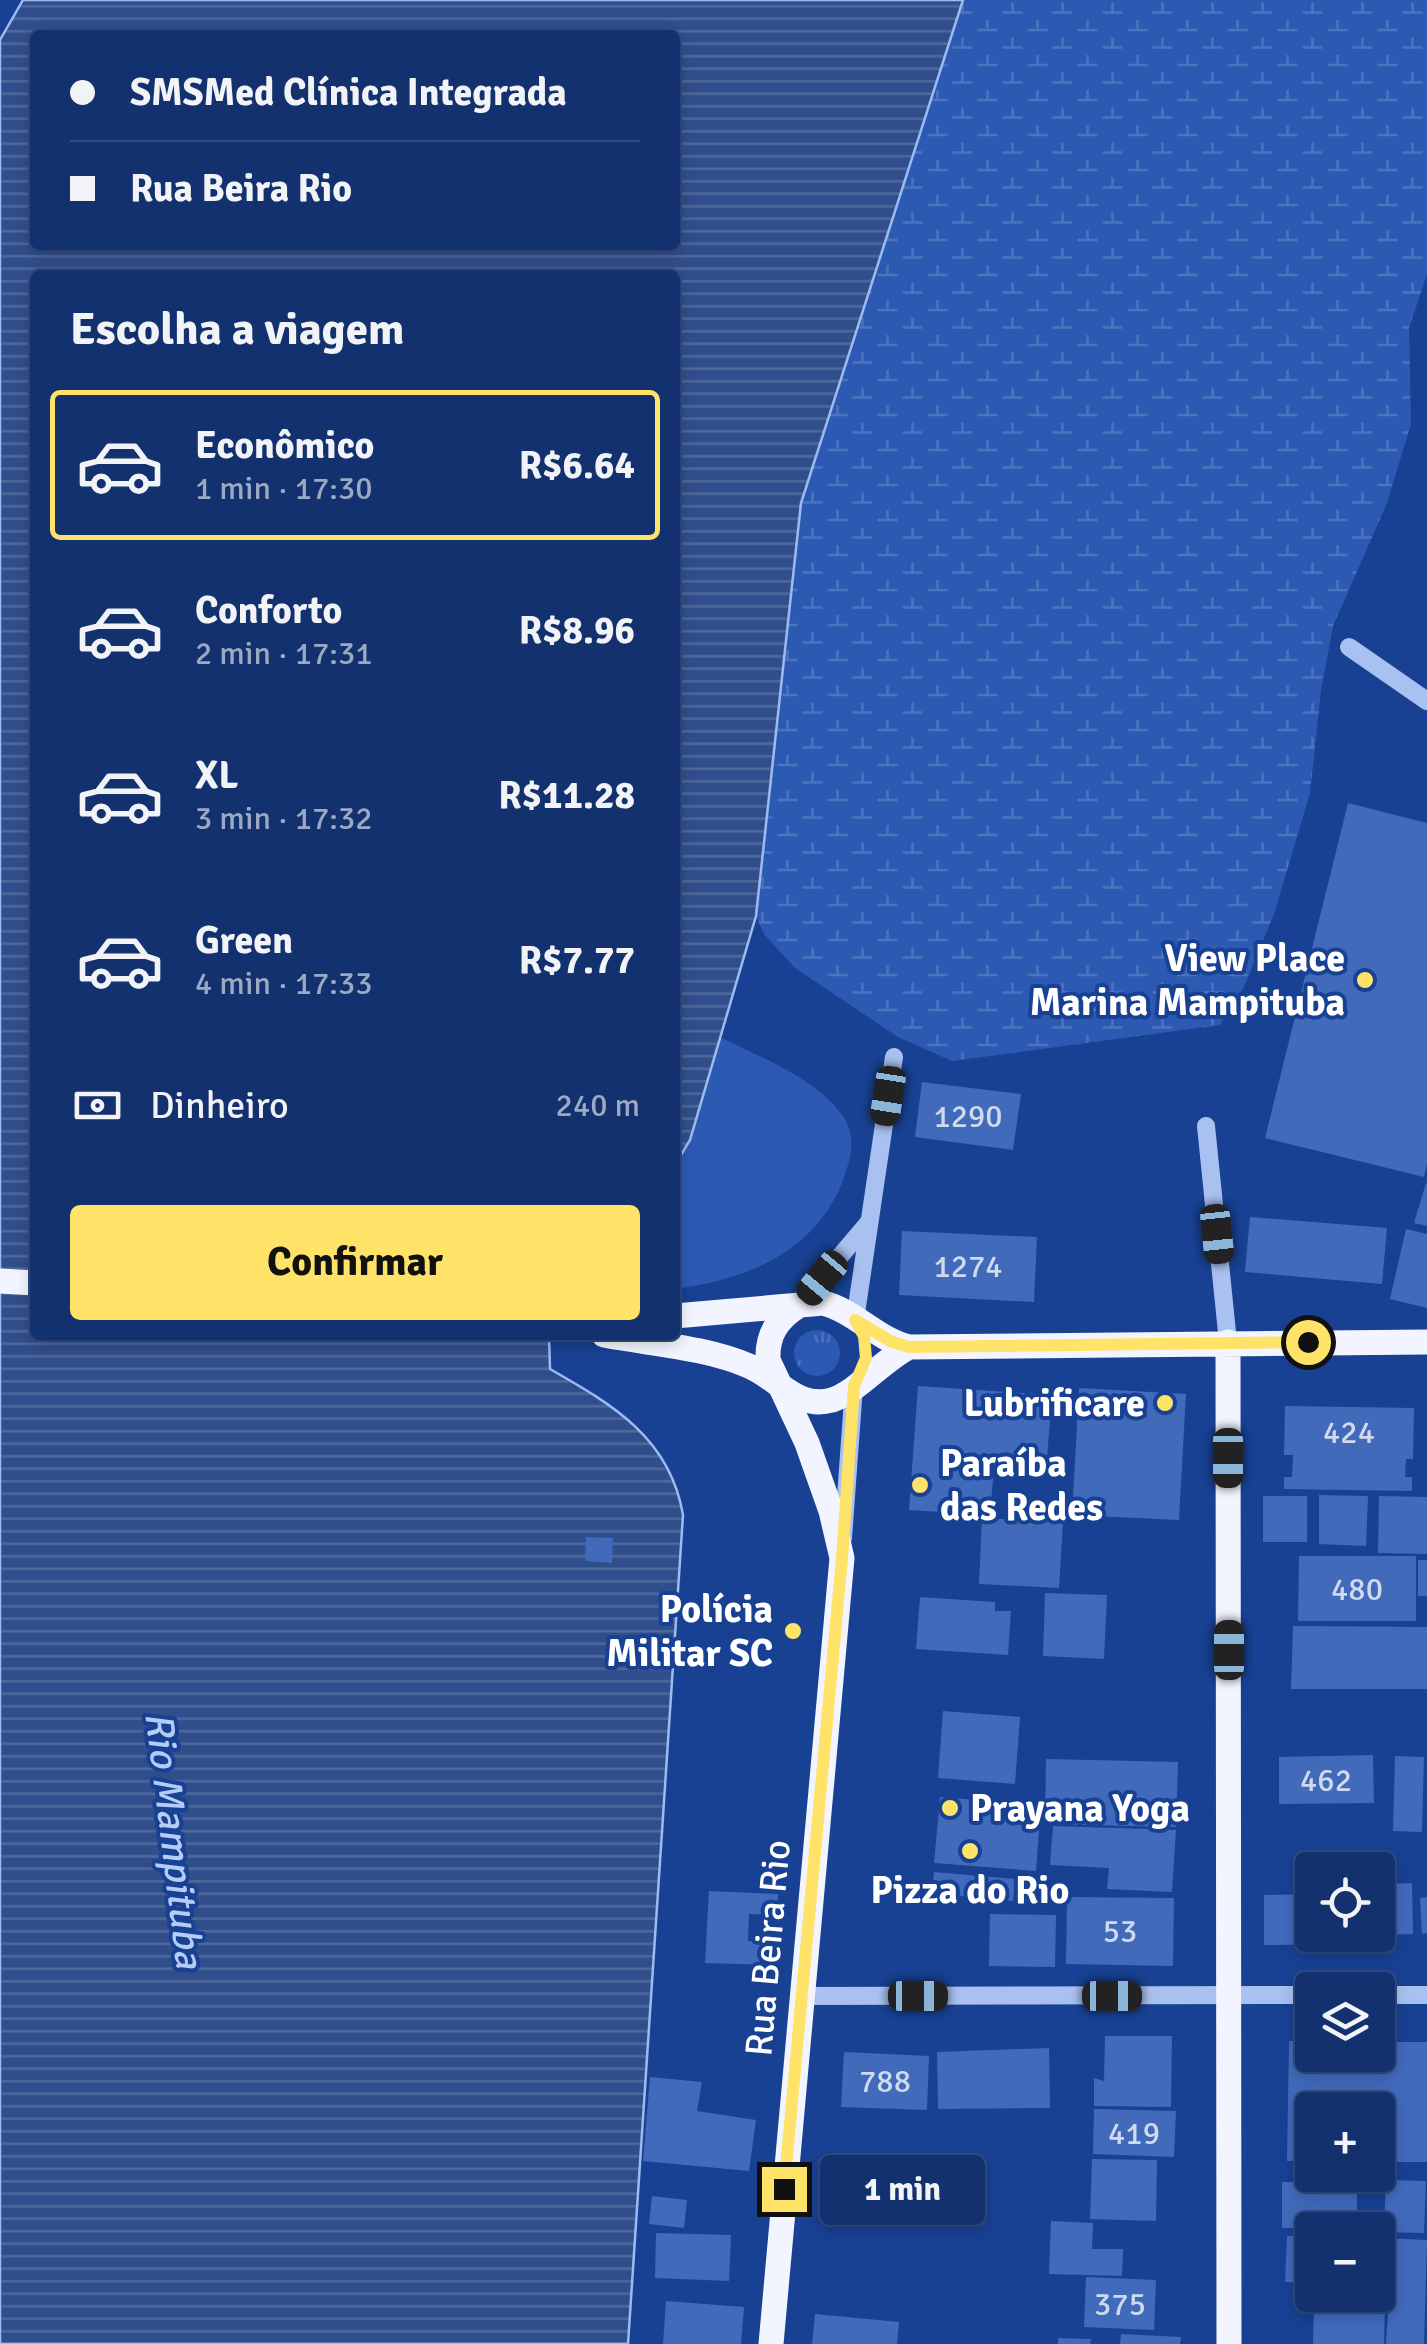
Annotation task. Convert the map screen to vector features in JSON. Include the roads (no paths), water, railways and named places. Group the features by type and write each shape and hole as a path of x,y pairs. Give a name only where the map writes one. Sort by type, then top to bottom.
{"main road":[{"path":"0,1281 30,1284"},
{"path":"680,1316 823,1303 836,1306 892,1342 909,1347 1427,1342"},
{"name":"Rua Beira Rio","path":"771,2344 842,1558 831,1511 807,1443 768,1360 770,1338 780,1319 798,1306"},
{"name":"Rua Beira Rio","path":"854,1386 866,1358 864,1336 855,1320"},
{"path":"631,1340 728,1358 776,1380 794,1397 818,1402 838,1398 909,1347"},
{"path":"1228,1342 1229,2344"}],"street":[{"path":"1349,648 1427,701"},
{"name":"Rua Beira Rio","path":"855,1320 894,1058"},
{"path":"1206,1126 1228,1342"},
{"name":"Rua Beira Rio","path":"798,1306 870,1222"},
{"name":"Rua Beira Rio","path":"842,1558 854,1386"},
{"path":"802,1996 1295,1995"},
{"path":"1395,1995 1427,1995"}],"water":[{"name":"Rio Mampituba","path":"23,0 963,0 801,503 756,916 690,1140 680,1157 680,270 30,270 30,1340 549,1340 550,1369 596,1396 652,1444 666,1465 683,1515 628,2344 0,2344 0,40"}],"place":[{"name":"View Place Marina Mampituba","path":"1365,980"},
{"name":"Lubrificare","path":"1165,1403"},
{"name":"Paraíba das Redes","path":"920,1485"},
{"name":"Polícia Militar SC","path":"793,1631"},
{"name":"Prayana Yoga","path":"950,1808"},
{"name":"Pizza do Rio","path":"970,1851"}]}
